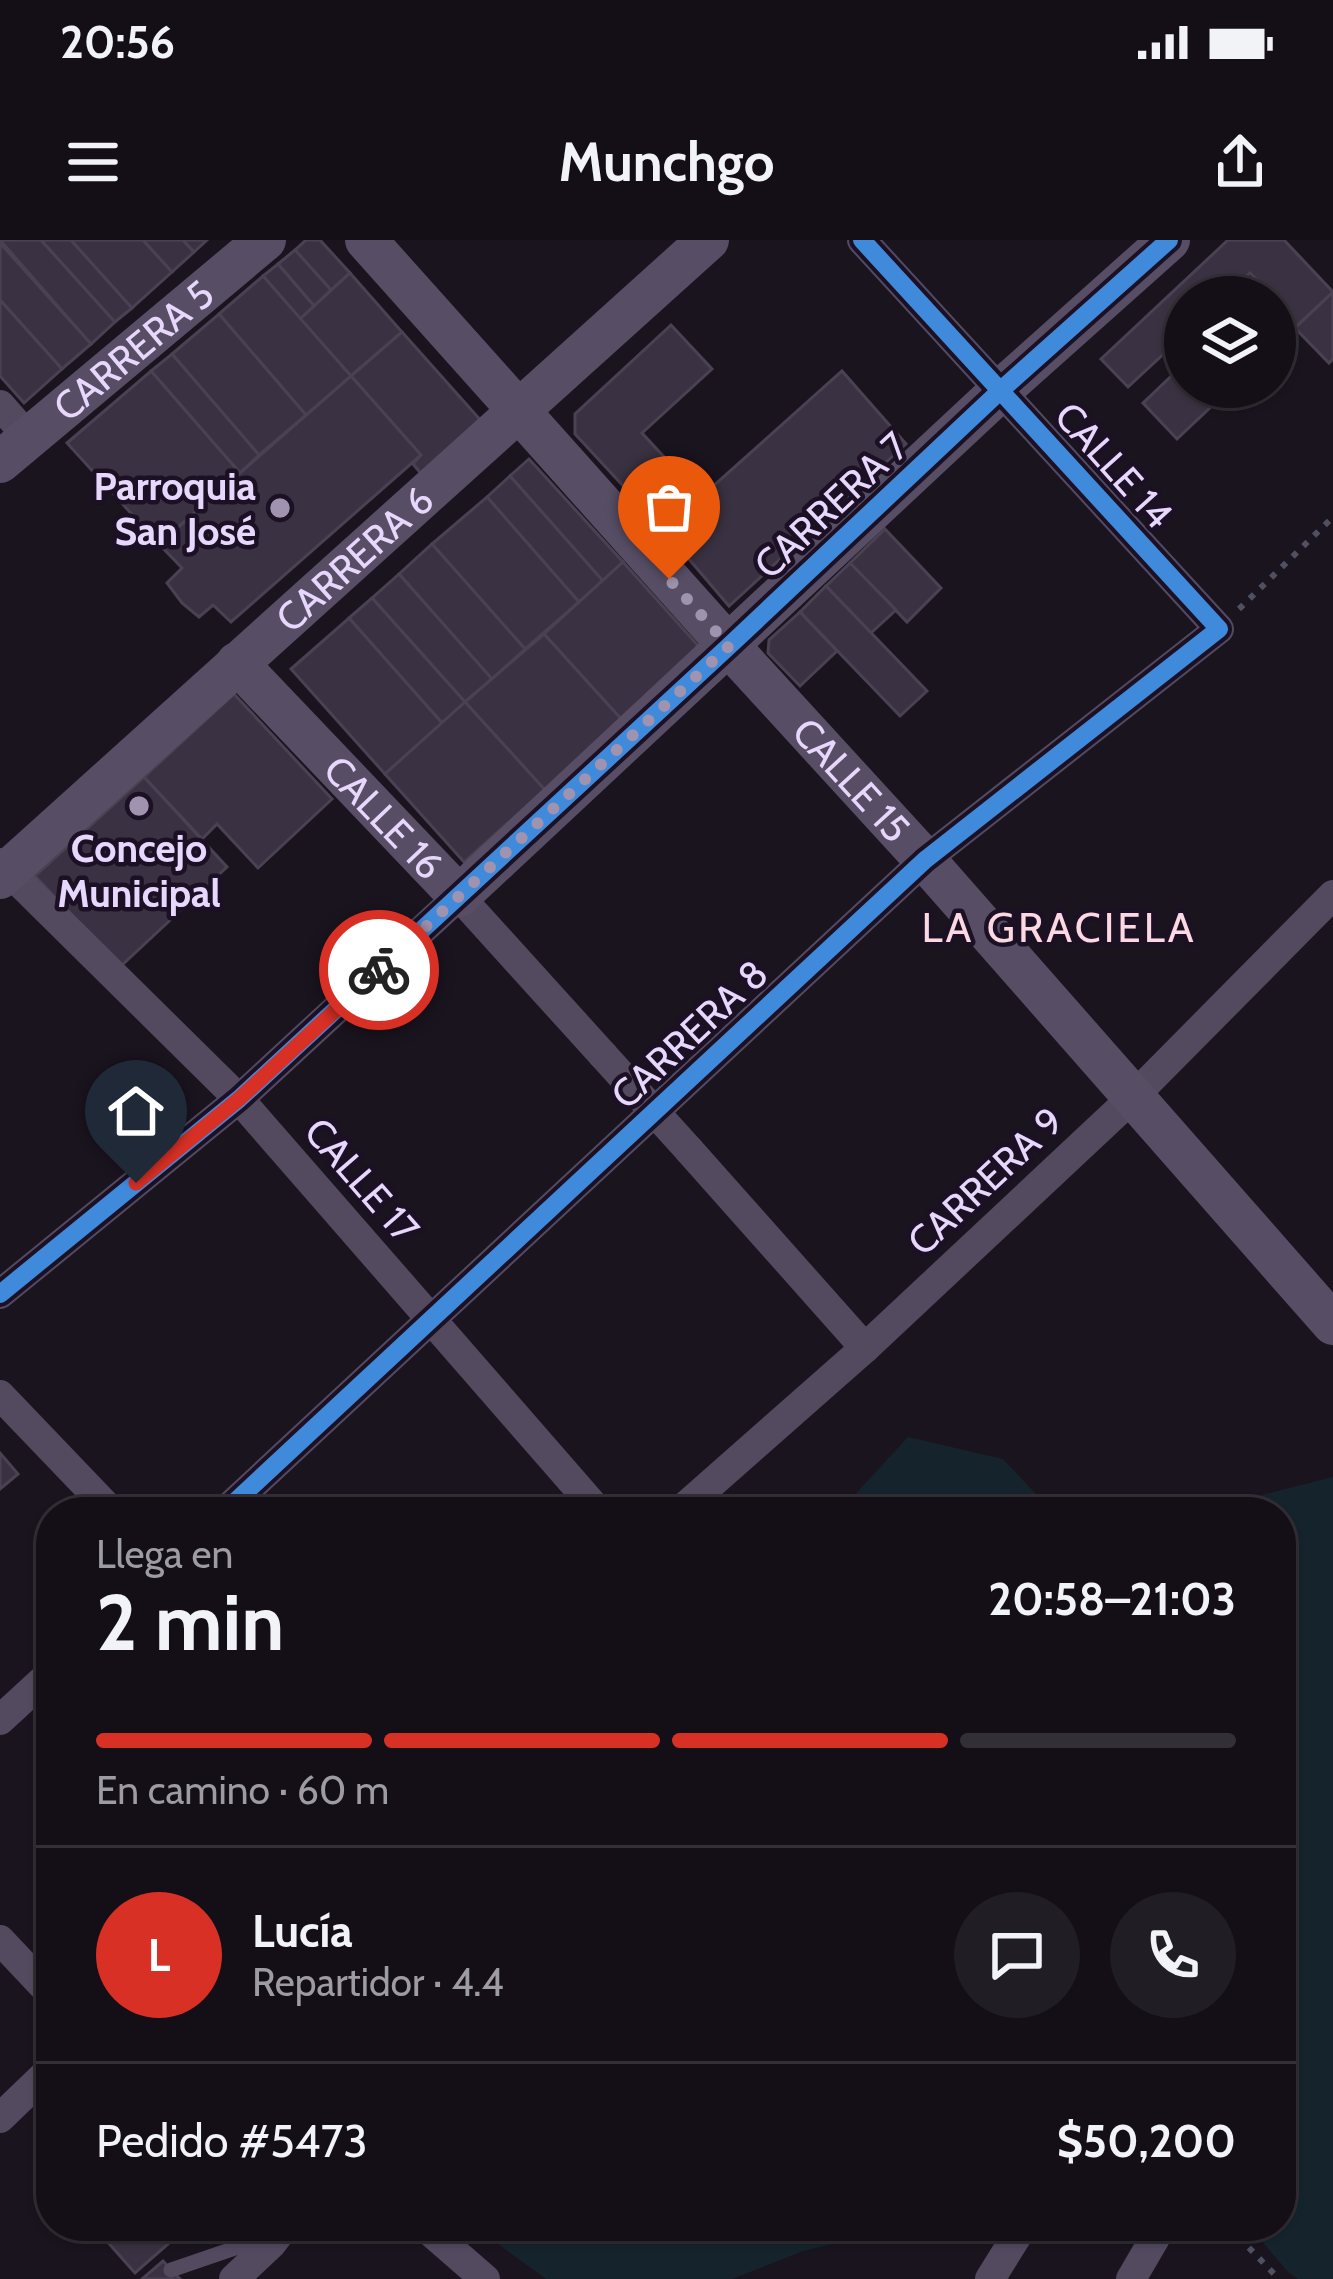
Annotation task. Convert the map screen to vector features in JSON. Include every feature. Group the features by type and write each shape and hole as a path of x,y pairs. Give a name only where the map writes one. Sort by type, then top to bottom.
{"street":[{"name":"CARRERA 5","path":"9,434 265,240"},
{"name":"CALLE 15","path":"366,240 925,860 1333,1324"},
{"name":"CARRERA 6","path":"3,871 708,240"},
{"name":"CALLE 14","path":"862,240 1219,629"},
{"name":"CARRERA 7","path":"0,1294 239,1099 1001,390 1169,240"},
{"name":"CARRERA 8","path":"240,1497 925,860 1219,629"},
{"name":"CALLE 16","path":"237,663 459,896 865,1348"},
{"name":"CALLE 17","path":"3,871 239,1099 586,1497"},
{"name":"CARRERA 9","path":"696,1497 865,1348 1132,1097 1333,895"},
{"path":"0,1395 98,1497"},
{"path":"0,1720 36,1687"},
{"path":"0,1940 36,1978"},
{"path":"0,2117 36,2083"},
{"path":"234,2279 266,2241"},
{"path":"441,2241 484,2279"},
{"path":"990,2279 1014,2241"},
{"path":"1131,2279 1153,2241"}],"lane":[{"path":"171,2270 253,2241"}],"path":[{"path":"1219,629 1333,517"},
{"path":"1242,2241 1279,2279"}],"shaded area":[{"path":"908,1437 1003,1459 1039,1497 853,1497"},
{"path":"1333,1477 1333,2279 1298,2279 1262,2241 1296,2241 1296,1497 1255,1497"},
{"path":"494,2241 845,2241 803,2251 732,2279 546,2279"}],"building":[{"path":"0,240 41,240 115,322 91,344"},
{"path":"41,240 71,240 132,308 115,322"},
{"path":"71,240 143,240 172,272 132,308"},
{"path":"143,240 183,240 194,252 172,272"},
{"path":"183,240 207,240 194,252"},
{"path":"306,240 320,240 350,273 331,290 295,250"},
{"path":"1228,240 1284,240 1333,292 1296,326 1296,276 1190,276"},
{"path":"0,243 91,344 62,369 0,300"},
{"path":"295,250 331,290 314,306 278,264"},
{"path":"278,264 314,306 300,319 263,276"},
{"path":"350,273 402,332 351,376 300,319"},
{"path":"263,276 351,376 306,415 219,314"},
{"path":"1333,292 1333,359 1329,363 1296,327"},
{"path":"0,300 62,369 24,403 0,376"},
{"path":"1164,300 1164,354 1128,387 1101,359"},
{"path":"219,314 306,415 259,455 172,354"},
{"path":"671,325 712,369 642,433 700,496 664,530 575,434 575,414"},
{"path":"402,332 484,424 424,477 413,464 421,455 351,376"},
{"path":"172,354 259,455 240,473 151,371"},
{"path":"151,371 240,473 159,544 67,443"},
{"path":"842,371 906,444 729,606 664,530"},
{"name":"Parroquia San José","path":"351,376 421,455 231,622 213,605 199,617 167,583 182,568 159,544"},
{"path":"1164,383 1164,408 1210,408 1177,439 1143,403"},
{"path":"529,459 623,562 603,581 510,476"},
{"path":"510,476 603,581 579,602 487,497"},
{"path":"487,497 579,602 525,649 432,544"},
{"path":"885,529 941,588 907,622 850,563"},
{"path":"432,544 525,649 492,679 399,574"},
{"path":"623,562 701,649 622,720 544,634"},
{"path":"850,563 896,610 871,633 826,586"},
{"path":"399,574 492,679 465,702 372,598"},
{"path":"826,586 927,691 900,716 800,612"},
{"path":"372,598 465,702 442,723 349,618"},
{"path":"800,612 837,651 800,686 768,653 769,640"},
{"path":"349,618 442,723 385,774 291,669"},
{"path":"544,634 622,720 545,790 465,702"},
{"path":"234,694 332,799 258,868 217,824 202,839 144,777"},
{"path":"465,702 545,790 464,862 385,774"},
{"path":"144,777 227,867 120,967 35,876"},
{"path":"0,1453 18,1474 0,1489"},
{"path":"107,2241 171,2241 135,2273"},
{"path":"163,2261 180,2279 142,2279"}],"cycle path":[{"path":"240,1497 925,860 1219,629 862,240"},
{"path":"0,1294 239,1099 1001,390 1169,240"}],"way so far":[{"path":"379,970 729,646 669,579"}],"place":[{"name":"Parroquia San José","path":"280,508"},
{"name":"Concejo Municipal","path":"139,806"}],"district":[{"name":"LA GRACIELA","path":"1059,927"}],"route":[{"path":"136,1183 239,1099 379,970"}]}
